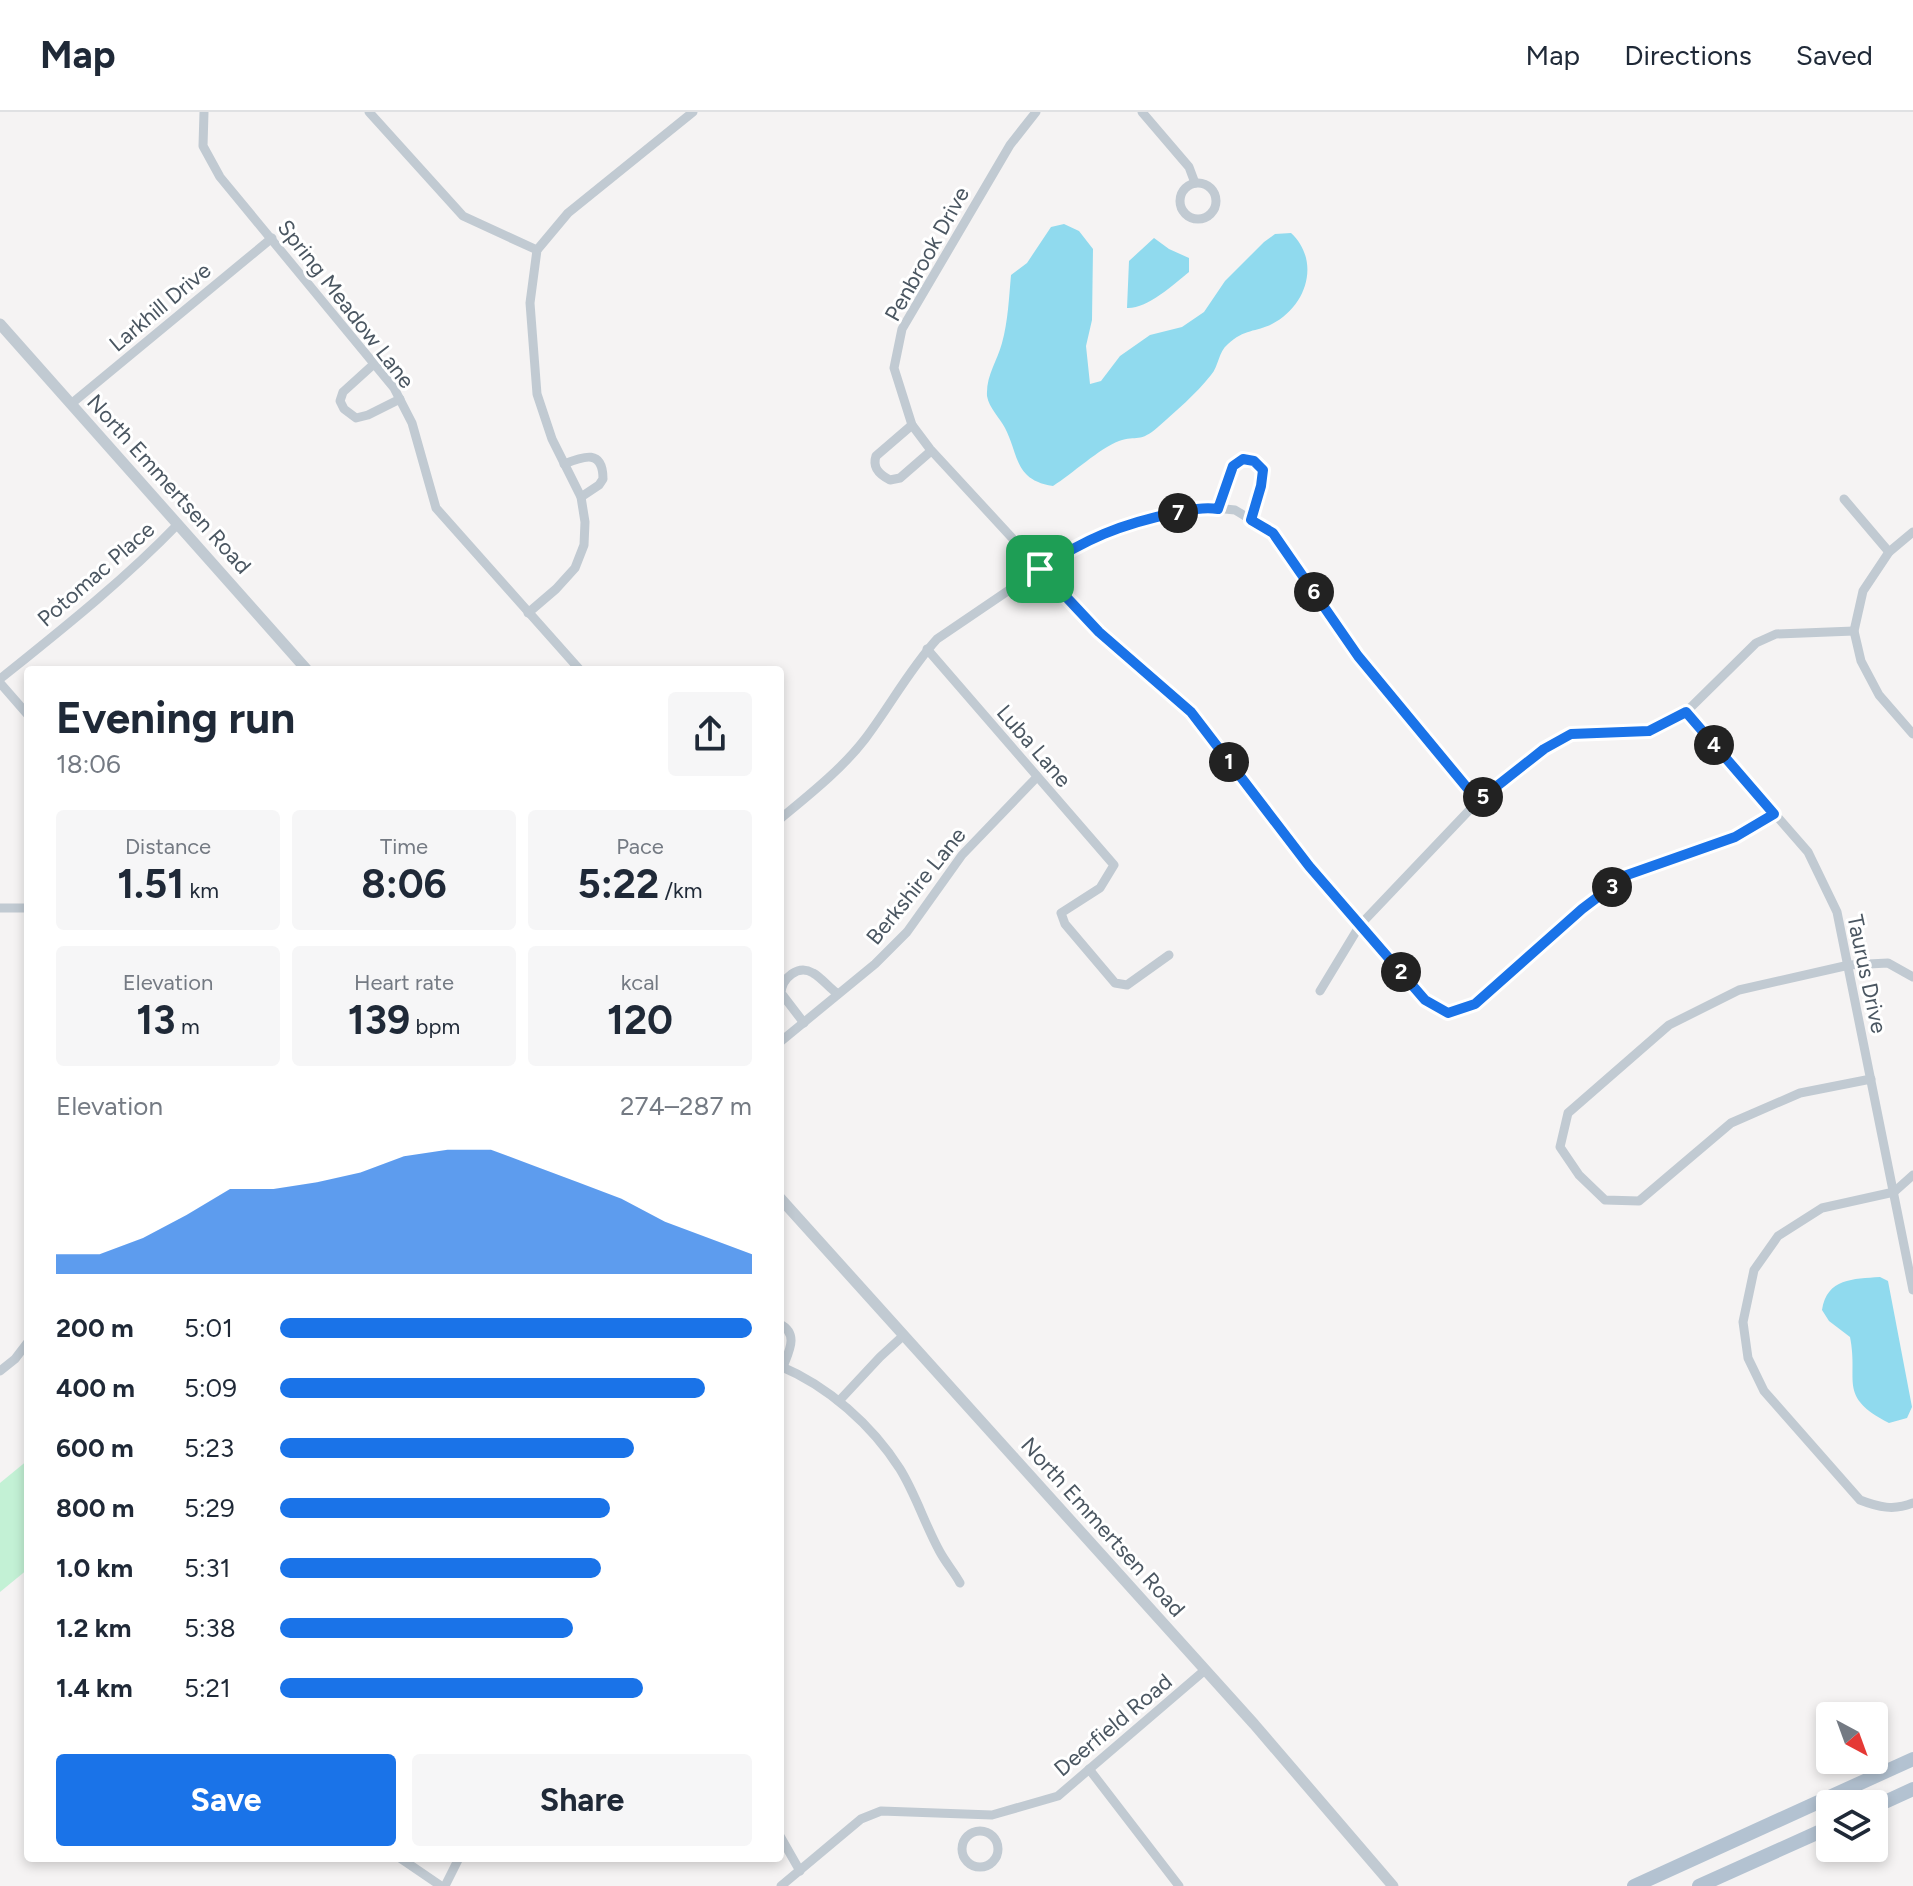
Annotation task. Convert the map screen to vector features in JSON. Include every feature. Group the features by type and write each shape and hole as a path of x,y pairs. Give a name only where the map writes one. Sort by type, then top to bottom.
{"main road":[{"path":"1634,1886 1913,1759"},
{"path":"1888,1801 1913,1789"},
{"path":"1699,1886 1816,1833"}],"street":[{"name":"Spring Meadow Lane","path":"204,112 203,146 220,177 375,363 400,399 412,423 436,508 576,666"},
{"path":"369,112 463,216 537,250"},
{"path":"528,613 575,568 584,545 585,522 581,497 552,439 537,394 530,303 537,250 568,213 693,112"},
{"name":"Penbrook Drive","path":"1036,112 1010,145 902,329 894,368 912,425 931,451 1099,632 1191,712 1309,866 1425,1000 1448,1013 1475,1004 1582,909 1627,875 1735,837 1774,814"},
{"path":"1142,112 1189,167 1195,183"},
{"path":"1195,183 1211,188 1216,199 1214,210 1200,219 1188,216 1180,206 1184,189 1195,183"},
{"name":"Larkhill Drive","path":"71,404 272,238"},
{"name":"North Emmertsen Road","path":"0,324 303,666"},
{"path":"375,363 343,392 340,401 344,409 356,418 400,399"},
{"path":"912,425 876,456 878,473 890,480 900,478 931,451"},
{"path":"564,464 584,456 595,458 600,463 603,479 581,497"},
{"path":"1218,509 1233,466 1243,459 1254,461 1263,470 1251,520"},
{"path":"1844,499 1889,552"},
{"path":"784,816 864,740 937,639 1074,546 1131,522 1205,507 1235,510 1273,533 1358,656 1478,801"},
{"name":"Potomac Place","path":"0,681 95,603 178,524"},
{"path":"1913,532 1889,552 1863,591 1854,631 1861,661 1879,695 1913,734"},
{"path":"1320,991 1360,925 1478,801 1544,749 1571,734 1649,731 1686,712 1756,643 1776,634 1854,631"},
{"name":"Luba Lane","path":"927,649 1114,865 1100,888 1061,913 1065,924 1115,983 1127,985 1169,955"},
{"path":"0,681 24,710"},
{"name":"Taurus Drive","path":"1686,712 1808,852 1837,912 1913,1290"},
{"name":"Berkshire Lane","path":"784,1039 875,964 907,932 962,855 1037,777"},
{"path":"0,908 24,908"},
{"path":"1871,1079 1800,1093 1731,1123 1639,1201 1605,1200 1579,1175 1560,1147 1568,1113 1669,1025 1739,990 1849,965 1888,963 1913,977"},
{"path":"784,982 791,974 803,970 815,973 824,985 838,994"},
{"path":"784,997 804,1023"},
{"path":"1913,1175 1894,1192 1822,1208 1778,1236 1754,1270 1743,1322 1748,1358 1764,1391 1860,1500 1880,1508 1903,1507 1913,1503"},
{"name":"North Emmertsen Road","path":"784,1202 1205,1670 1393,1886"},
{"path":"784,1328 791,1334 792,1342 784,1359"},
{"path":"839,1401 904,1335"},
{"path":"0,1371 24,1347"},
{"path":"784,1368 839,1401 874,1435 900,1469 939,1551 960,1583"},
{"name":"Deerfield Road","path":"781,1886 861,1819 881,1811 992,1815 1058,1796 1205,1670"},
{"path":"1089,1769 1179,1886"},
{"path":"981,1814 982,1831"},
{"path":"982,1831 993,1836 998,1851 993,1862 980,1867 965,1860 962,1847 966,1836 982,1831"},
{"path":"784,1843 800,1871"},
{"path":"406,1862 443,1886 457,1862"}],"green space":[{"path":"24,1463 24,1572 0,1592 0,1483"}],"water":[{"path":"1064,224 1079,231 1093,249 1092,320 1086,346 1090,384 1101,381 1120,356 1150,335 1182,327 1204,312 1225,281 1275,234 1291,233 1306,256 1307,269 1306,282 1294,306 1272,324 1245,333 1228,344 1205,382 1158,427 1142,437 1111,444 1053,486 1040,483 1024,472 1005,428 990,405 987,388 1004,335 1011,275 1027,263 1051,227"},
{"path":"1154,238 1189,258 1189,272 1143,305 1127,308 1129,261"},
{"path":"1880,1277 1888,1281 1912,1407 1907,1418 1889,1423 1856,1396 1850,1337 1829,1321 1822,1310 1825,1299 1835,1286 1851,1280"}],"route":[{"path":"1243,459 1254,461 1263,470 1251,520 1273,533 1358,656 1478,801 1544,749 1571,734 1649,731 1686,712 1774,814 1735,837 1627,875 1582,909 1475,1004 1448,1013 1425,1000 1309,866 1191,712 1099,632 1040,569 1074,546 1131,522 1205,507 1218,509 1233,466 1243,459"}]}
